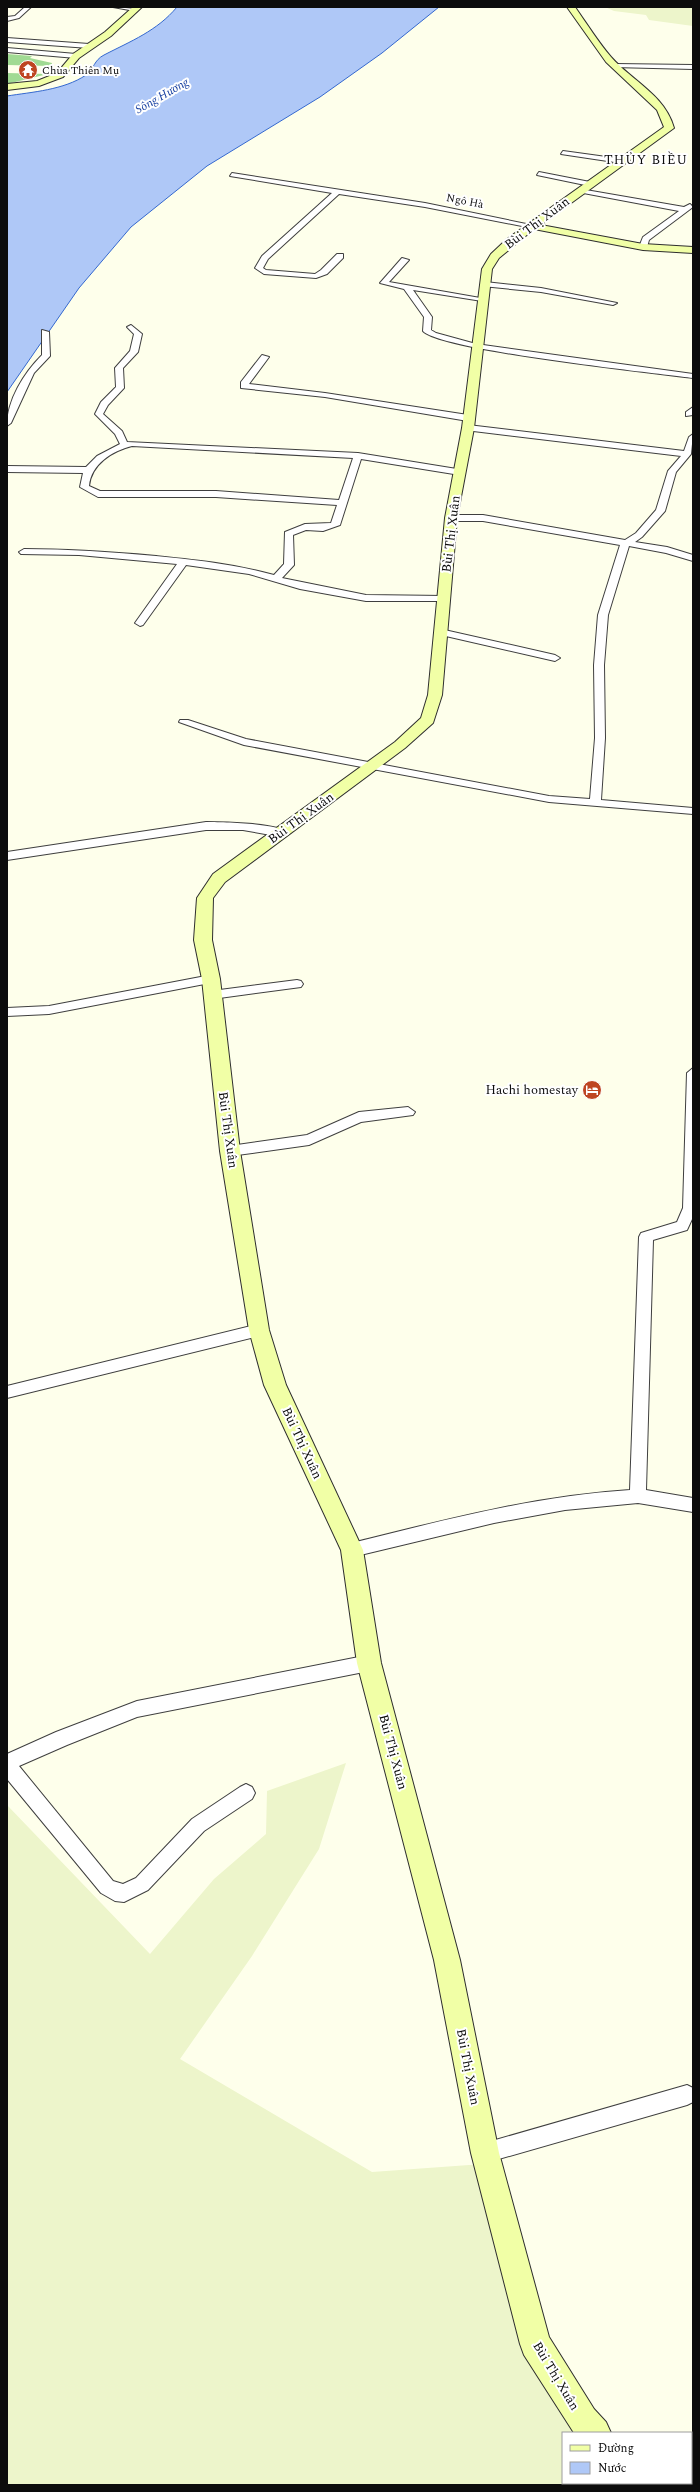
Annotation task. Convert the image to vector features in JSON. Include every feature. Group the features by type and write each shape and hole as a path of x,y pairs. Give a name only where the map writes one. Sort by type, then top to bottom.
{"street":[{"path":"7,19 17,17 28,7"},
{"path":"116,7 136,8"},
{"name":"Bùi Thị Xuân","path":"571,7 615,66 659,106 668,119 669,128 532,226 495,256 487,269 476,346 468,423 451,518 435,695 428,720 374,766 219,878 205,898 203,940 211,987 230,1151 259,1330 275,1385 352,1550 369,1664 447,1960 485,2154 535,2344 583,2420 594,2432"},
{"path":"7,87 39,83 56,77 76,56 108,34 136,8"},
{"path":"7,40 89,46"},
{"path":"7,50 76,56"},
{"path":"615,66 693,67"},
{"path":"563,153 621,161"},
{"path":"539,174 585,187 687,210"},
{"name":"Ngô Hà","path":"232,175 424,205 643,246 693,250"},
{"path":"337,192 265,258 259,268 264,272 316,276 324,272 340,256"},
{"path":"643,246 646,239 687,210 693,204"},
{"path":"405,260 383,282 406,286 484,291 541,290 613,303"},
{"path":"406,286 428,318 428,331 433,335 476,346 693,376"},
{"path":"124,444 117,429 99,414 104,404 120,388 119,368 136,347 138,334 131,327"},
{"path":"7,423 30,372 46,356 45,332"},
{"path":"265,357 245,382 244,386 325,395 468,423 596,445 687,454"},
{"path":"595,802 600,738 599,664 603,615 625,544 639,535 660,511 672,471 687,454 693,437"},
{"path":"7,470 87,470 104,456 124,444 146,444 358,456 460,472"},
{"path":"275,579 289,566 286,536 288,534 305,528 323,528 334,525 358,456"},
{"path":"87,470 84,487 98,494 216,494 342,503"},
{"path":"451,518 483,518 625,544 667,550 693,558"},
{"path":"24,552 79,552 184,561 225,566 300,586 366,598 444,599"},
{"path":"140,623 184,561"},
{"path":"440,632 555,658"},
{"path":"184,722 244,742 549,799 693,811"},
{"path":"7,856 206,826 242,826 282,833"},
{"path":"7,1012 48,1010 211,987 297,984"},
{"path":"638,1496 646,1237 682,1226 690,1208 693,1073"},
{"path":"230,1151 309,1140 344,1122 359,1117 408,1112"},
{"path":"7,1392 259,1330"},
{"path":"352,1550 529,1507 590,1498 638,1496 693,1505"},
{"path":"246,1793 198,1825 142,1884 124,1893 115,1892 107,1887 7,1764 62,1738 137,1709 369,1664"},
{"path":"485,2154 687,2095"}],"green space":[{"path":"605,7 693,7 693,26 649,20 646,15 614,11"},
{"path":"7,54 32,56 30,58 52,63 52,66 7,65"},
{"path":"7,73 48,74 7,84"},
{"path":"346,1763 319,1849 252,1956 180,2059 372,2172 483,2164 541,2383 586,2432 562,2432 562,2484 635,2485 7,2485 7,1805 150,1954 214,1879 266,1834 267,1791"}],"water":[{"name":"Sông Hương","path":"177,7 439,7 382,53 320,97 207,166 131,227 79,288 7,392 7,96 48,90 77,80 89,73 101,57 152,29 161,23"}],"place":[{"name":"Chùa Thiên Mụ","path":"28,70"},
{"name":"Hachi homestay","path":"592,1090"}],"district":[{"name":"THỦY BIỀU","path":"646,160"}]}
